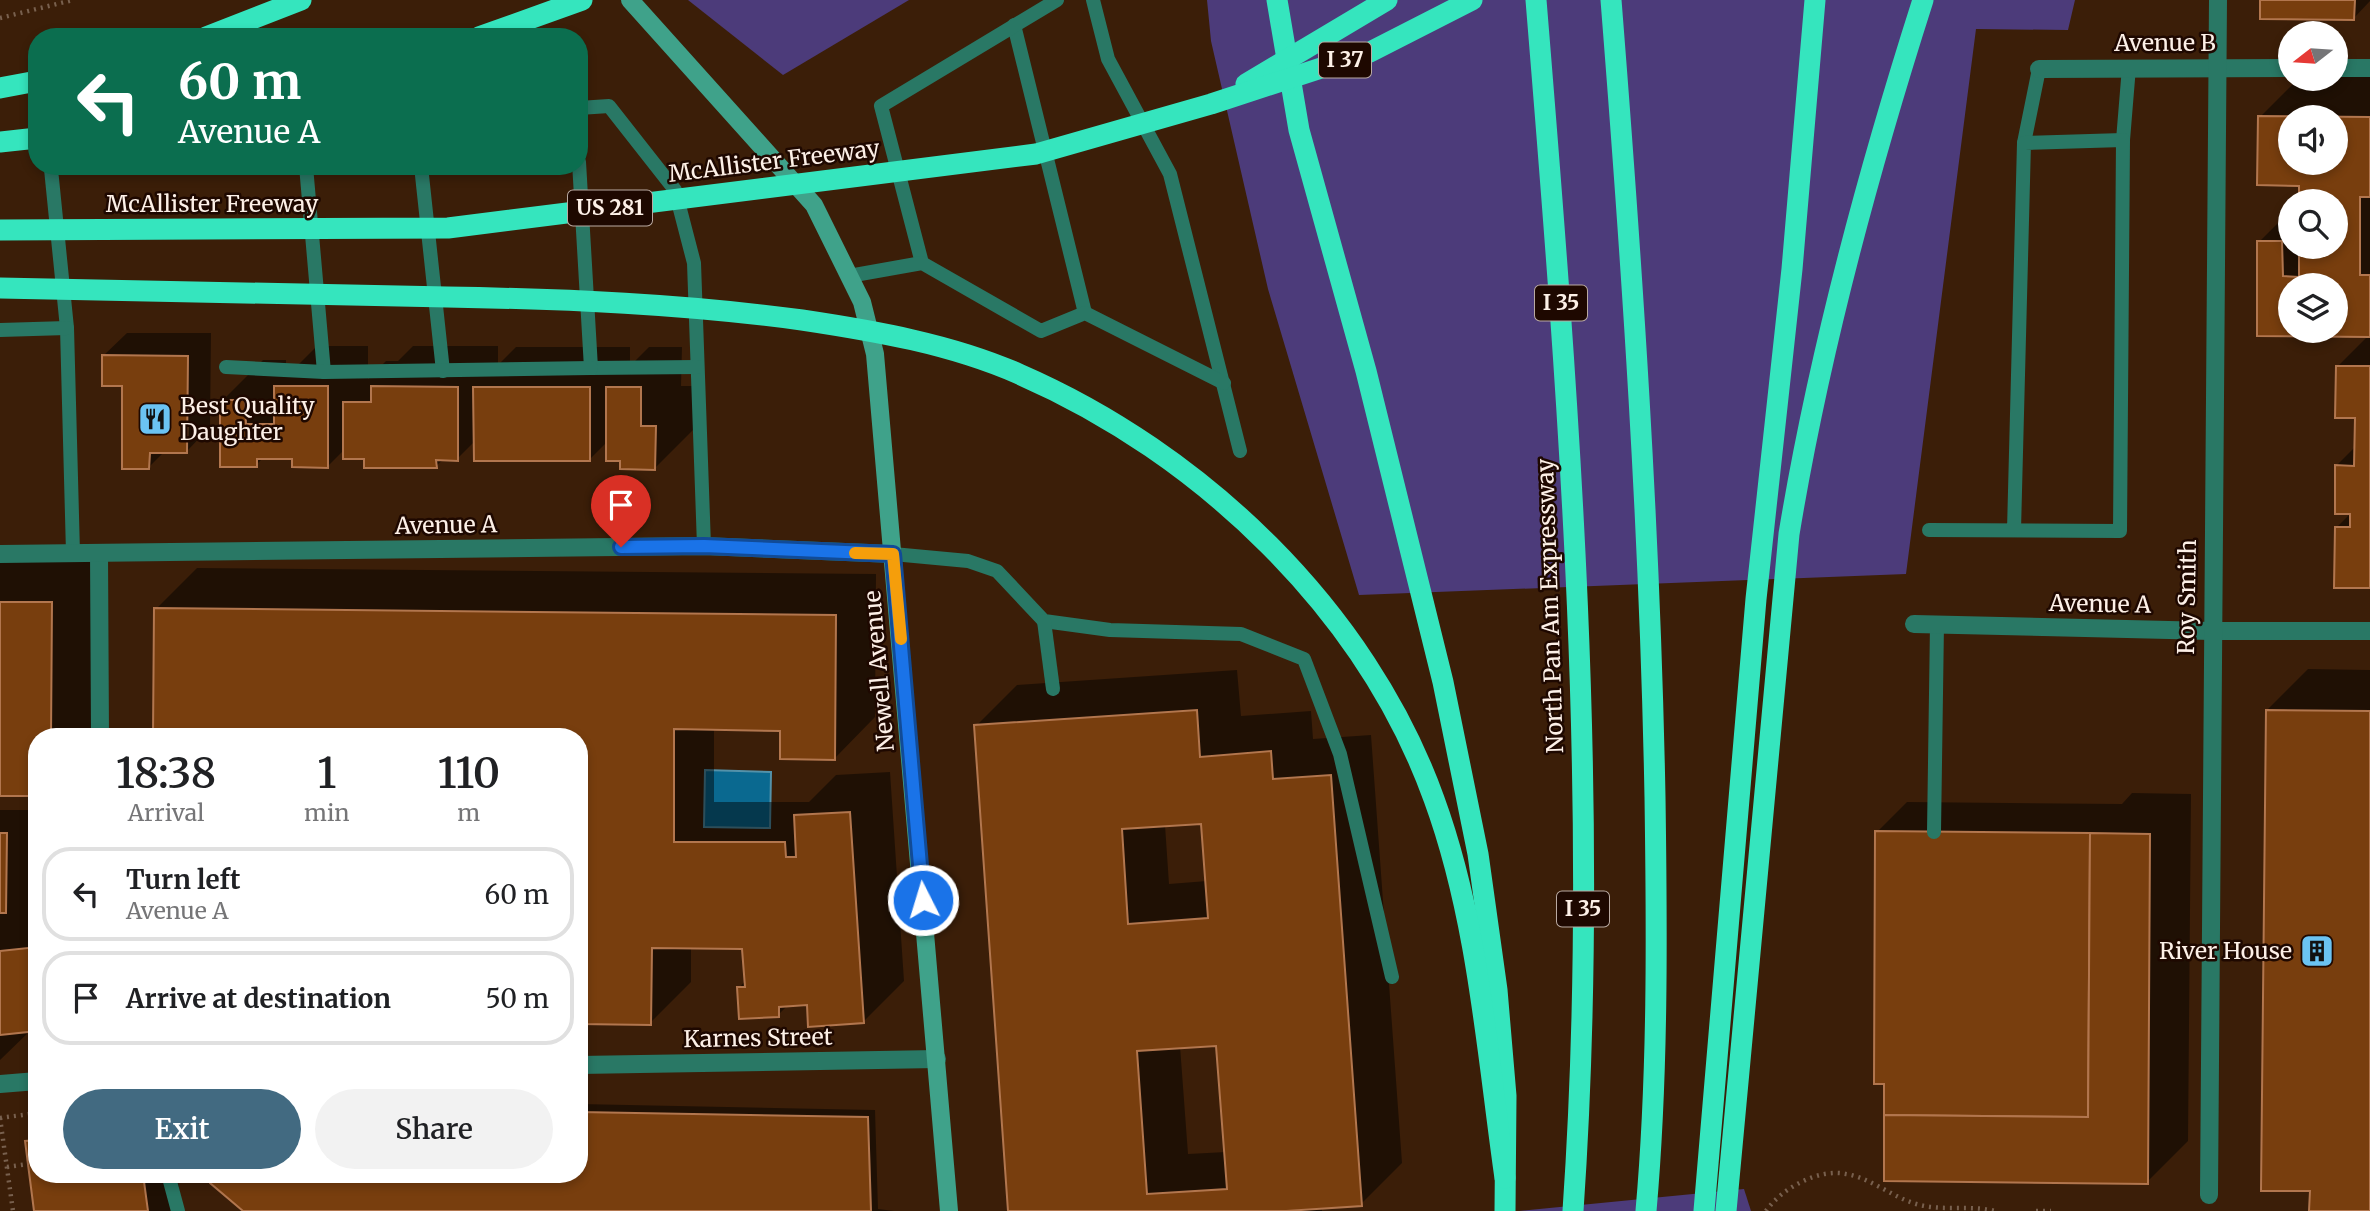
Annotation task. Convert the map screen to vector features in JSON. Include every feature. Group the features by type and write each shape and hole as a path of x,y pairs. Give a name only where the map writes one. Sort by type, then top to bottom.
{"highway":[{"path":"229,28 301,0"},
{"path":"504,28 582,0"},
{"path":"1277,0 1299,130 1379,425 1443,682 1478,854 1497,990 1506,1096 1505,1211"},
{"path":"1212,104 1387,0"},
{"name":"I 37","path":"1212,104 1370,52 1472,0"},
{"name":"North Pan Am Expressway","path":"1536,0 1564,336 1578,606 1584,853 1581,1090 1573,1211"},
{"path":"1611,0 1628,216 1650,600 1657,923 1646,1211"},
{"path":"1704,1211 1756,599 1792,269 1815,0"},
{"path":"1726,1211 1789,534 1802,456 1843,272 1882,129 1923,0"},
{"path":"0,88 28,83"},
{"name":"McAllister Freeway","path":"0,230 448,228 1035,154 1212,104"},
{"path":"0,142 28,139"},
{"path":"0,288 558,299 706,308 780,317 908,339 969,356 1017,373 1125,431 1185,472 1284,562 1324,607 1361,656 1408,735 1434,798 1454,863 1477,982 1505,1178"}],"main road":[{"name":"Newell Avenue","path":"630,0 814,205 862,302 875,354 949,1211"}],"street":[{"name":"Roy Smith","path":"2209,1195 2211,631 2218,0"},
{"name":"Avenue B","path":"2039,69 2278,68"},
{"path":"2348,68 2370,68"},
{"name":"Avenue A","path":"0,554 704,546 893,554"},
{"path":"99,553 100,728"},
{"name":"Avenue A","path":"1914,624 2211,631 2370,631"},
{"name":"Karnes Street","path":"588,1065 937,1059"},
{"path":"0,1084 28,1082"}],"lane":[{"path":"922,263 881,106 1057,0"},
{"path":"1093,0 1108,59 1170,174 1240,451"},
{"path":"1014,25 1085,313"},
{"path":"1929,530 2120,531 2123,140 2129,67"},
{"path":"2014,530 2024,143 2039,69"},
{"path":"588,107 609,106 675,190 694,263 704,546"},
{"path":"2024,143 2123,140"},
{"path":"52,175 68,328 73,553"},
{"path":"307,175 324,372"},
{"path":"422,175 443,371"},
{"path":"580,175 591,368"},
{"path":"849,276 922,263 1041,331 1085,313 1224,383"},
{"path":"0,330 68,328"},
{"path":"226,367 324,372 698,367"},
{"path":"893,554 968,561 997,571 1045,621 1053,689"},
{"path":"1045,621 1110,630 1241,634 1304,659 1340,754 1392,977"},
{"path":"1934,832 1937,624"},
{"path":"170,1183 178,1211"}],"path":[{"path":"0,18 74,0"},
{"path":"13,1211 0,1118 28,1115"},
{"path":"7,1167 28,1164"},
{"path":"1766,1211 1775,1198 1809,1178 1844,1173 1895,1198 1923,1206 1960,1206 1995,1211"},
{"path":"2036,1211 2051,1211"}],"shaded area":[{"path":"688,0 909,0 783,75"},
{"path":"1207,0 2075,0 2068,30 1976,29 1906,574 1359,595 1268,289 1211,41"},
{"path":"1744,1189 1751,1211 1519,1211"}],"water":[{"path":"705,770 771,772 770,828 704,827"}],"building":[{"path":"2260,0 2355,0 2354,20 2260,19"},
{"path":"2258,116 2278,116 2278,175 2348,175 2348,117 2370,117 2370,197 2360,197 2360,275 2370,275 2370,337 2348,337 2348,273 2299,273 2299,259 2348,259 2348,189 2299,189 2299,186 2257,185"},
{"path":"2257,241 2278,241 2278,259 2283,259 2283,273 2278,273 2278,336 2257,336"},
{"name":"Best Quality Daughter","path":"102,355 188,356 187,453 150,453 149,469 122,469 122,386 102,386"},
{"path":"2336,366 2370,366 2370,588 2334,588 2335,527 2350,527 2350,514 2335,514 2335,465 2354,466 2355,418 2335,418"},
{"path":"274,386 328,386 328,468 292,467 292,459 257,459 257,467 220,467 220,400 245,400 246,424 274,424"},
{"path":"371,386 458,387 458,461 436,460 437,468 364,468 364,459 343,459 343,402 371,402"},
{"path":"473,387 590,387 590,461 474,461"},
{"path":"606,387 641,387 641,426 656,426 655,470 620,469 620,461 606,461"},
{"path":"0,602 52,602 51,728 28,728 28,796 0,796"},
{"path":"154,608 836,615 835,760 780,759 780,731 674,729 674,842 785,842 786,857 796,857 794,815 850,812 864,1023 808,1027 807,1005 779,1007 779,1017 739,1019 737,987 745,987 742,949 652,948 651,1025 588,1024 588,728 153,728"},
{"path":"1197,710 1200,757 1271,751 1273,779 1331,775 1362,1206 1286,1211 1008,1211 974,725","holes":["1201,824 1208,918 1128,924 1122,829","1216,1046 1227,1189 1147,1194 1137,1051"]},
{"name":"River House","path":"2266,710 2370,711 2370,1211 2309,1211 2310,1191 2261,1191"},
{"path":"1875,831 2090,833 2088,1117 1884,1115 1884,1084 1874,1084"},
{"path":"0,833 7,833 6,913 0,913"},
{"name":"River House","path":"2090,833 2150,834 2148,1184 1884,1181 1884,1115 2088,1117"},
{"path":"28,948 28,1032 0,1035 0,951"},
{"path":"588,1112 868,1117 871,1211 243,1211 210,1183 588,1183"},
{"path":"25,1141 28,1141 28,1164"},
{"path":"30,1183 144,1183 148,1211 34,1211"}],"slow traffic":[{"path":"855,553 893,554 901,639"}],"place":[{"name":"Best Quality Daughter","path":"155,419"},
{"name":"River House","path":"2317,951"}],"route":[{"path":"621,547 704,546 893,554 923,900"}]}
